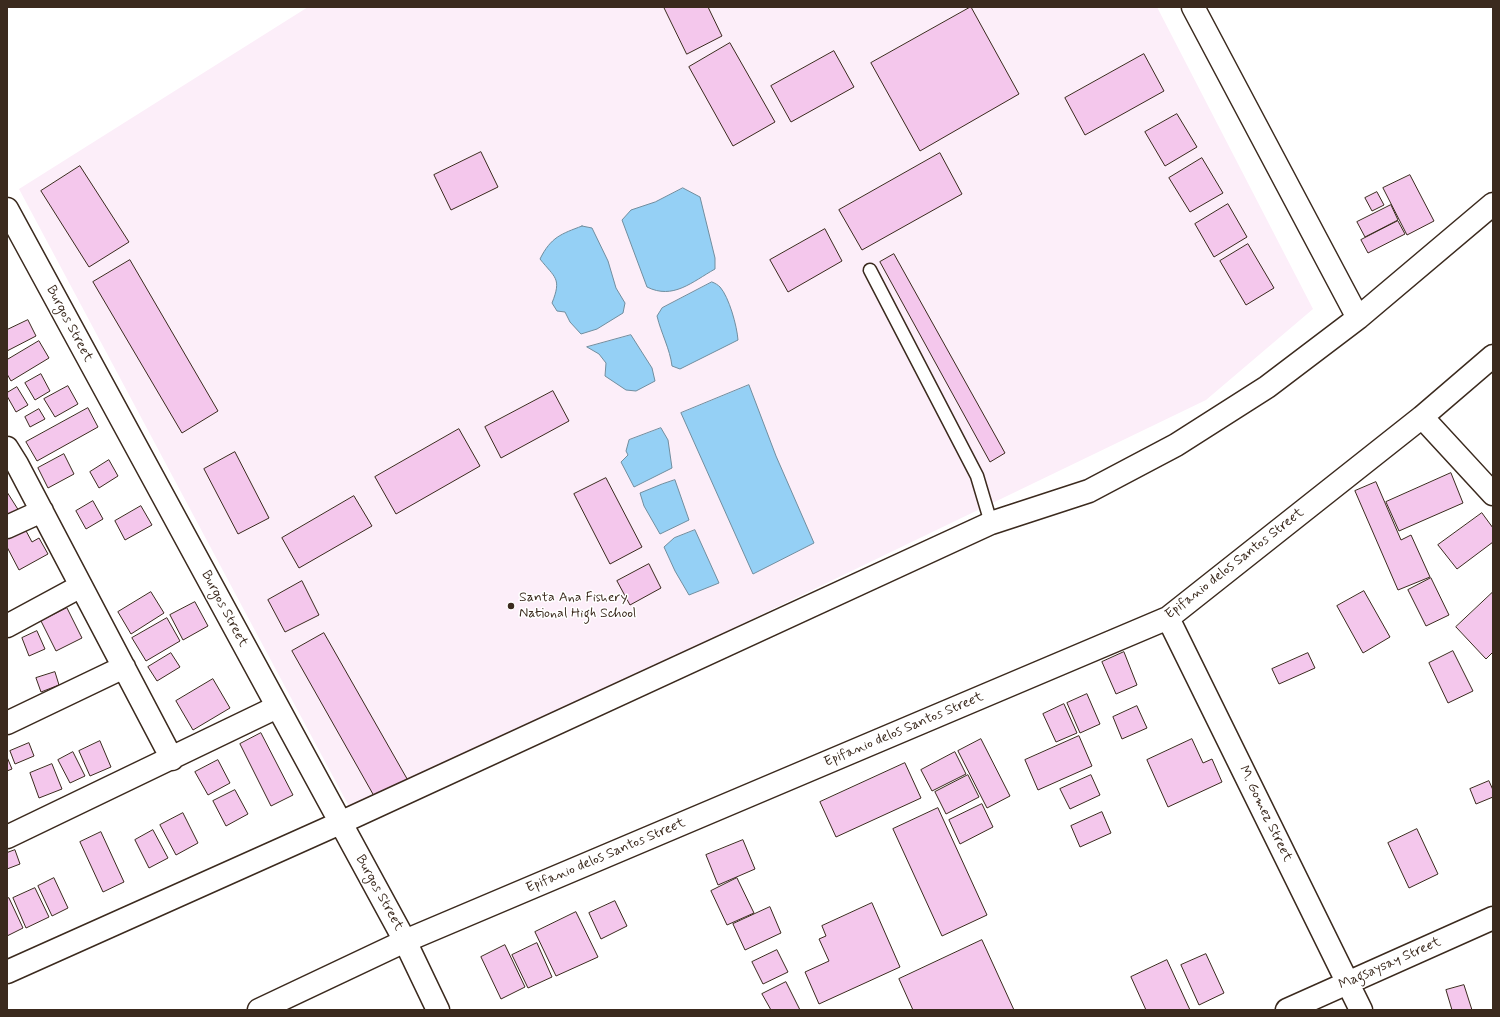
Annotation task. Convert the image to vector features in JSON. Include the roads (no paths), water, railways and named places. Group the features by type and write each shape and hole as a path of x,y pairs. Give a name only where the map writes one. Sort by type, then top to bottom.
{"street":[{"path":"1193,7 1358,318"},
{"path":"7,972 340,824 991,523 1089,491 1176,445 1267,386 1358,318 1493,204"},
{"name":"Burgos Street","path":"7,209 340,824 405,941 438,1010"},
{"name":"Epifanio delos Santos Street","path":"259,1010 405,941 1168,618 1422,417 1493,356"},
{"path":"1422,417 1493,494"},
{"path":"7,448 42,511 172,759"},
{"path":"7,527 42,511"},
{"path":"7,626 81,586"},
{"name":"M. Gomez Street","path":"1168,618 1361,1010"},
{"path":"7,723 124,667"},
{"path":"7,837 172,759 277,707"},
{"name":"Magsaysay Street","path":"1287,1010 1493,918"}],"lane":[{"path":"870,270 977,476 991,523"}],"water":[{"path":"683,188 700,197 715,258 715,269 682,288 665,292 647,287 622,220 631,210 655,202"},
{"path":"582,226 592,228 608,261 616,288 625,303 623,313 597,329 581,334 570,322 565,312 557,311 552,303 557,283 553,275 540,259 548,246 557,237"},
{"path":"712,282 720,287 729,304 736,327 738,340 680,369 672,366 657,316 662,308"},
{"path":"631,335 652,368 655,381 636,391 626,390 605,376 606,363 599,354 587,347"},
{"path":"749,385 776,456 814,543 753,574 681,413"},
{"path":"661,428 668,440 672,468 634,487 621,462 628,455 626,451 629,440"},
{"path":"675,480 689,520 660,534 644,506 640,493"},
{"path":"695,530 719,583 689,595 675,571 664,547 674,538"}],"place":[{"name":"Santa Ana Fishery National High School","path":"511,606"}]}
